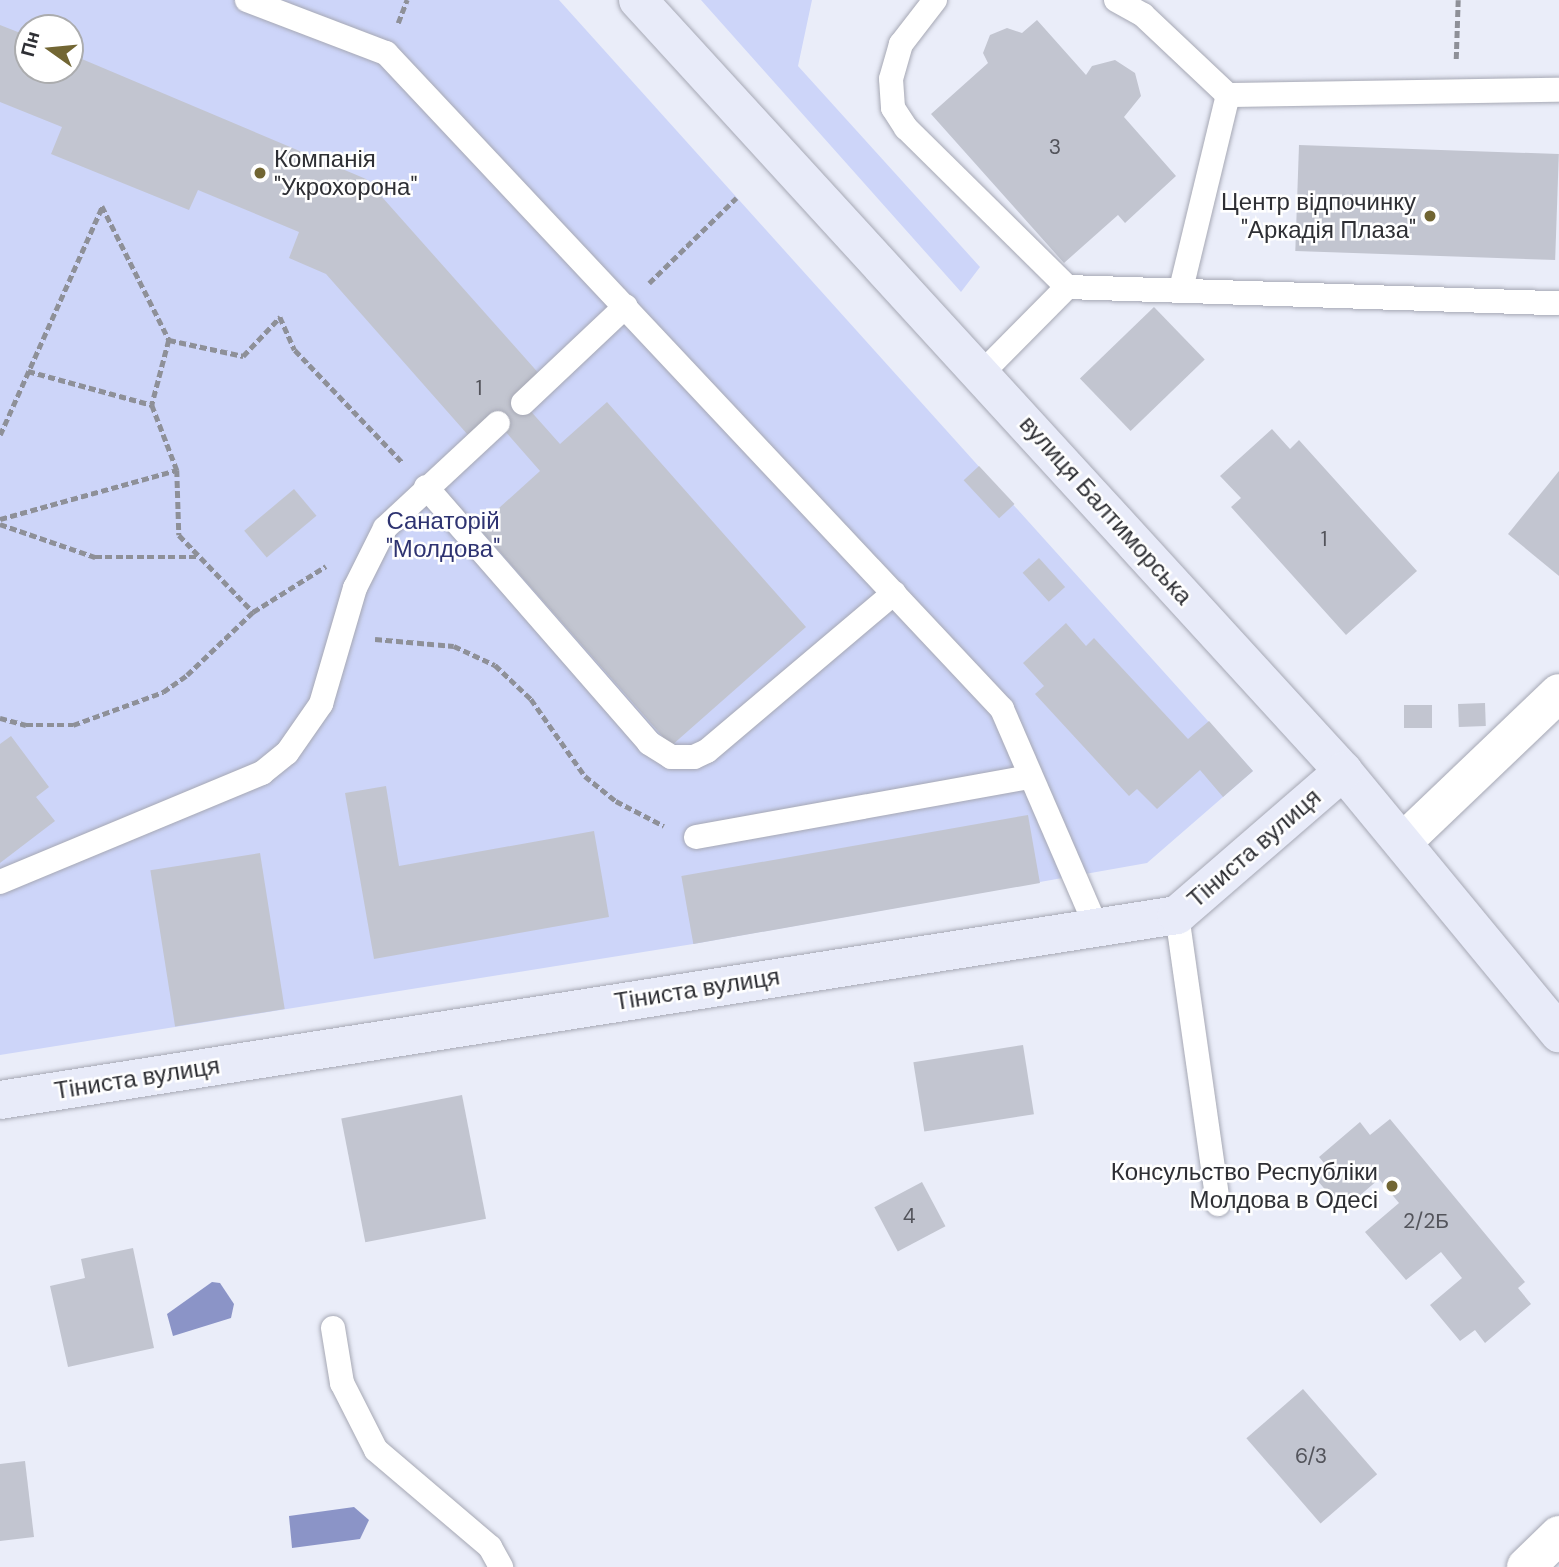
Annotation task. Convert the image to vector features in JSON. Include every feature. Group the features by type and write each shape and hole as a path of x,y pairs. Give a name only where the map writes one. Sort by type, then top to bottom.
{"street":[{"name":"вулиця Балтиморська","path":"638,0 982,373 1343,771 1404,841 1559,1033"},
{"path":"1404,841 1559,693"},
{"name":"Тіниста вулиця","path":"0,1100 1177,915 1343,771"},
{"path":"1526,1567 1559,1535"}],"lane":[{"path":"247,0 386,53 1002,709 1096,926"},
{"path":"935,0 901,44 891,79 893,108 906,128 1067,287 1559,303"},
{"path":"1116,0 1143,15 1228,95 1455,89 1559,90"},
{"path":"1181,289 1228,95"},
{"path":"982,373 1067,287"},
{"path":"523,403 626,306"},
{"path":"0,882 262,773 306,730 321,704 368,556 385,528 426,487 498,423"},
{"path":"426,487 649,743 671,757 683,759 707,751 894,593"},
{"path":"696,837 1031,777"},
{"path":"1177,915 1218,1204"},
{"path":"333,1328 342,1383 376,1450 489,1547 501,1567"}],"path":[{"path":"1455,89 1458,0"},
{"path":"626,306 736,198"},
{"path":"0,435 102,206 169,340 152,405 177,470 179,535 253,612"},
{"path":"169,340 243,356 280,317 295,350 426,487"},
{"path":"29,371 152,405"},
{"path":"0,521 177,470"},
{"path":"0,521 95,556 201,557"},
{"path":"0,718 26,725 73,725 163,692 187,675 253,612 330,563"},
{"path":"343,639 411,639 454,646 495,665 531,699 585,776 615,801 653,823 696,837"}],"green space":[{"name":"Санаторій \"Молдова\"","path":"0,0 559,0 1253,771 1147,863 693,944 0,1055"},
{"path":"701,0 812,0 798,66 980,267 961,292"}],"shaded area":[{"path":"212,1282 220,1283 234,1304 231,1318 173,1336 167,1314"},
{"path":"354,1507 369,1520 360,1539 292,1548 289,1516"}],"building":[{"path":"1037,20 1086,75 1092,66 1115,60 1135,73 1141,96 1124,117 1176,176 1125,223 1118,215 1064,263 931,114 988,63 983,53 990,35 1007,28 1022,33"},
{"path":"0,25 14,30 14,84 84,84 84,60 366,179 542,377 519,398 560,444 607,402 806,627 671,746 478,527 540,471 491,415 468,435 326,274 289,258 299,232 198,190 189,210 51,154 62,127 0,102"},
{"path":"1299,145 1559,154 1555,260 1295,251"},
{"path":"1154,307 1205,360 1131,431 1080,379"},
{"path":"1272,429 1290,449 1299,440 1417,571 1346,635 1231,507 1241,498 1220,476"},
{"path":"979,466 1014,504 999,518 964,480"},
{"path":"1559,471 1559,576 1508,534"},
{"path":"294,489 316,516 267,558 244,531"},
{"path":"1039,558 1065,587 1049,602 1023,573"},
{"path":"1066,623 1086,646 1094,638 1188,739 1209,721 1253,771 1223,797 1200,770 1157,809 1137,789 1129,796 1035,694 1044,686 1023,663"},
{"path":"1485,703 1486,726 1459,727 1458,704"},
{"path":"1404,705 1432,705 1432,728 1404,728"},
{"path":"11,736 49,787 36,797 55,821 0,863 0,744"},
{"path":"386,786 399,866 594,831 609,917 374,959 345,793"},
{"path":"1028,815 1040,883 693,944 681,876"},
{"path":"260,853 285,1009 175,1026 150,870"},
{"path":"1023,1045 1034,1114 924,1132 913,1062"},
{"path":"462,1095 486,1219 365,1242 341,1118"},
{"path":"1390,1119 1525,1282 1518,1288 1531,1304 1485,1343 1475,1330 1460,1341 1430,1305 1462,1278 1441,1252 1406,1280 1365,1232 1399,1203 1379,1179 1343,1210 1316,1179 1329,1169 1319,1157 1360,1122 1370,1135"},
{"path":"922,1182 945,1226 898,1251 874,1207"},
{"path":"133,1248 154,1348 68,1367 50,1286 85,1278 81,1259"},
{"path":"1303,1389 1377,1474 1321,1523 1246,1438"},
{"path":"25,1461 34,1537 0,1541 0,1464"}],"place":[{"name":"Компанія \"Укрохорона\"","path":"260,173"},
{"name":"Центр відпочинку \"Аркадія Плаза\"","path":"1430,216"},
{"name":"Консульство Республіки Молдова в Одесі","path":"1392,1186"}]}
